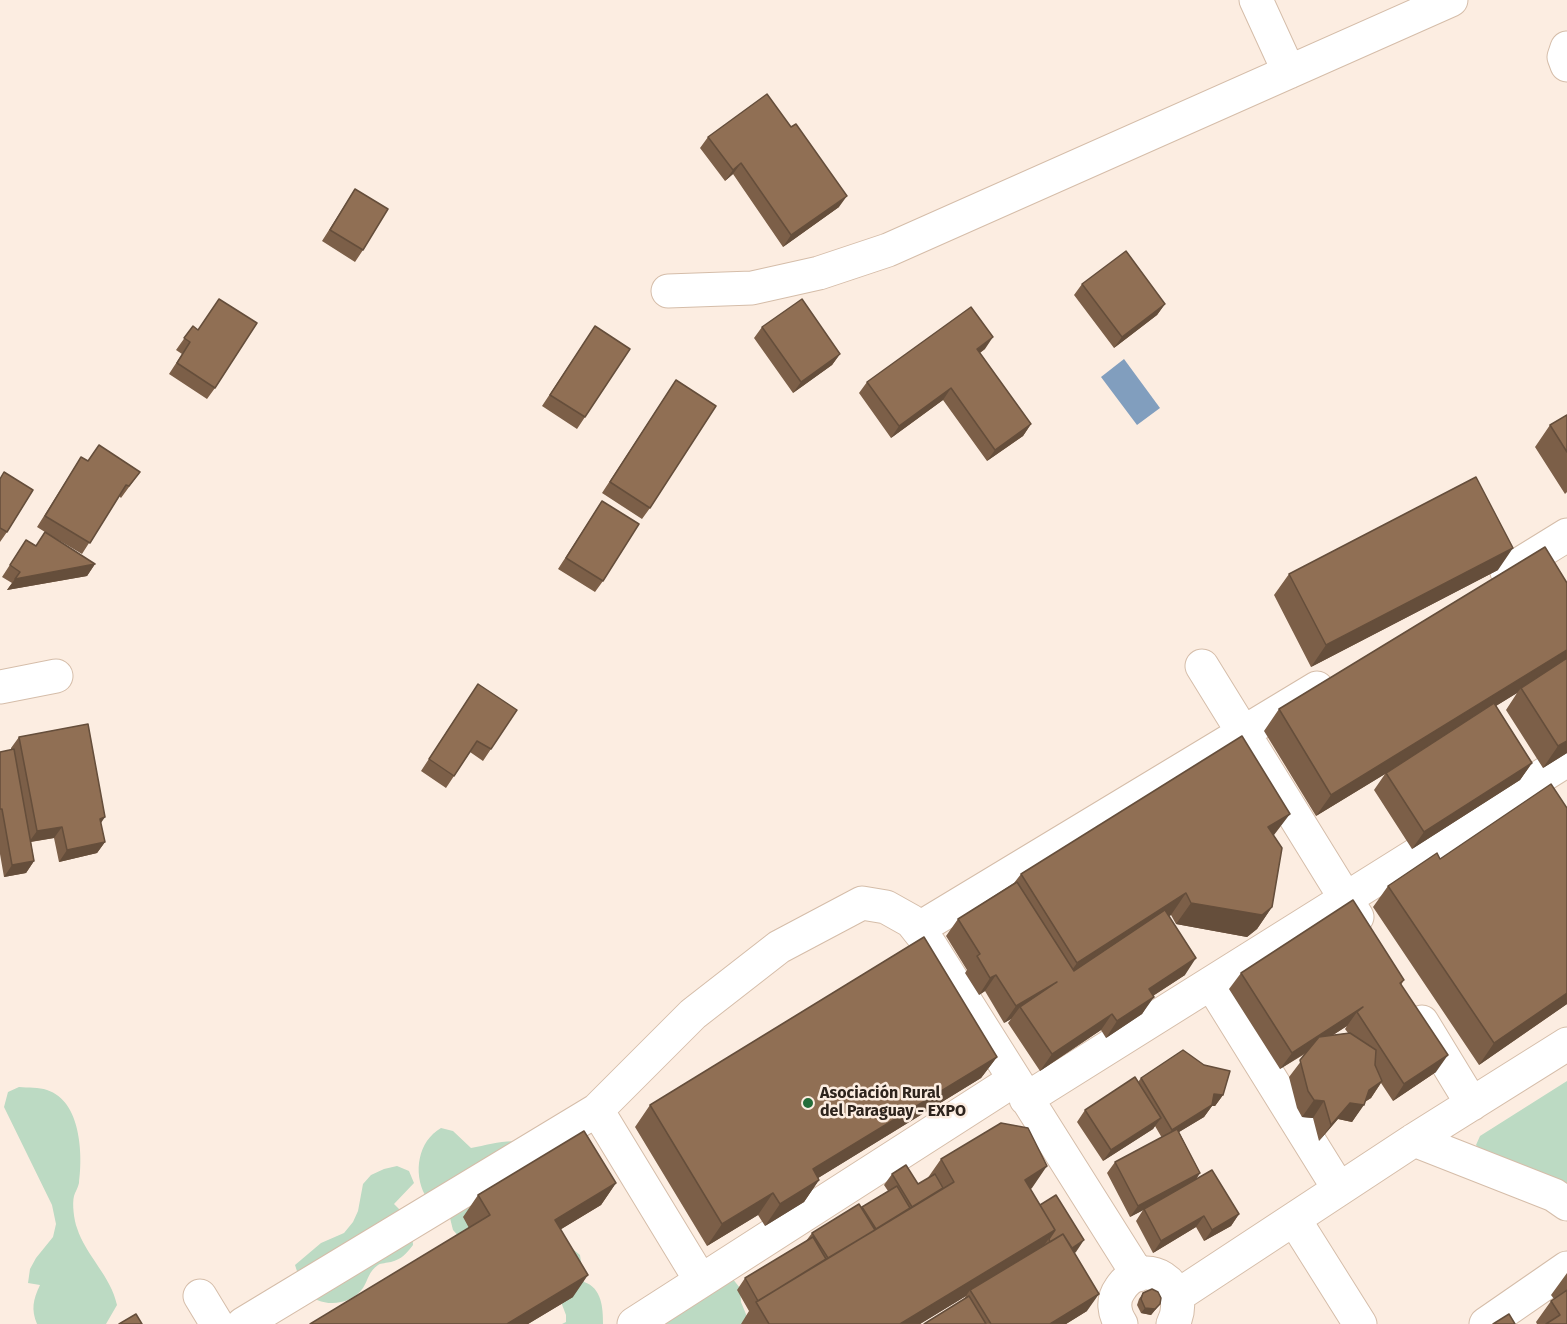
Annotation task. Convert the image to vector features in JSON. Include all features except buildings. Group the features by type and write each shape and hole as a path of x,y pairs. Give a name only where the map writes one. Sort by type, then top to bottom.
{"street":[{"path":"1256,0 1289,72"},
{"path":"668,291 752,288 819,273 888,250 1451,0"},
{"path":"1567,48 1564,57 1567,65"},
{"path":"1486,584 1567,535"},
{"path":"1202,666 1375,947"},
{"path":"918,929 1344,671"},
{"path":"0,687 56,676"},
{"path":"634,1324 701,1281 1020,1090 1210,983 1567,760"},
{"path":"243,1324 597,1110 693,1014 779,947 862,903 886,907 911,921 930,945 1138,1275"},
{"path":"1210,983 1338,1189"},
{"path":"1405,996 1472,1104"},
{"path":"1118,1323 1114,1303 1117,1294 1129,1279 1147,1274 1157,1275 1166,1280 1175,1310 1294,1219 1338,1189 1567,1044"},
{"path":"597,1110 701,1281"},
{"path":"1414,1140 1554,1195 1567,1204"},
{"path":"1294,1219 1360,1324"},
{"path":"1486,1324 1567,1268"},
{"path":"200,1296 217,1324"}],"green space":[{"path":"1567,1081 1567,1191 1481,1151 1476,1145 1480,1136"},
{"path":"19,1087 44,1089 58,1096 67,1105 73,1117 80,1144 79,1183 73,1199 74,1216 81,1238 104,1275 117,1305 106,1324 37,1324 34,1304 40,1285 28,1283 30,1269 53,1237 56,1224 52,1205 4,1107 8,1092"},
{"path":"441,1128 453,1131 471,1148 503,1142 522,1142 491,1227 462,1240 453,1230 450,1218 412,1231 413,1245 404,1256 375,1267 363,1288 351,1299 327,1303 312,1297 303,1286 295,1265 321,1243 344,1233 353,1222 358,1211 363,1184 371,1175 397,1166 409,1171 414,1183 394,1204 402,1212 425,1195 419,1177 420,1158 427,1141"},
{"path":"569,1246 580,1255 584,1282 595,1289 598,1294 602,1305 603,1324 562,1324 566,1322 566,1315 556,1289"},
{"path":"732,1278 740,1288 741,1302 750,1324 666,1324 667,1320"}],"water":[{"path":"1124,359 1160,408 1137,425 1101,377"}],"place":[{"name":"Asociación Rural del Paraguay - EXPO","path":"808,1103"}]}
